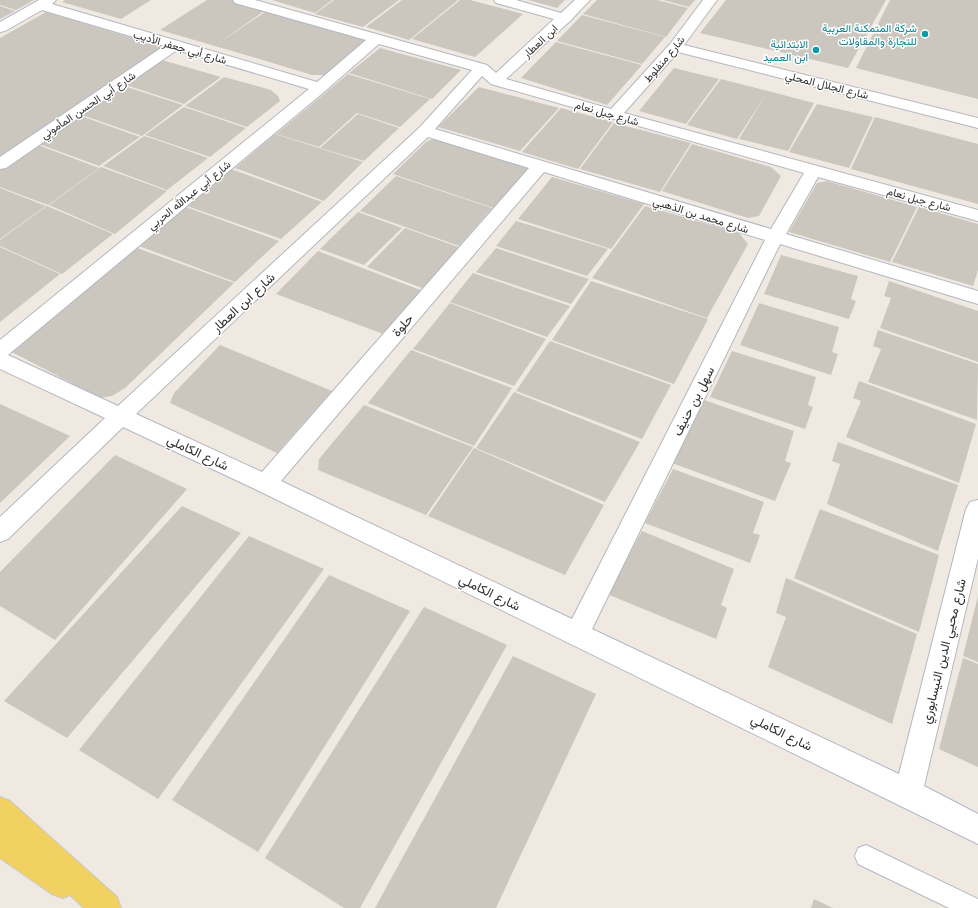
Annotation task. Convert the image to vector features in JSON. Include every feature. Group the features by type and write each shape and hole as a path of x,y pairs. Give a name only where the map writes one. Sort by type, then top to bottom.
{"main road":[{"path":"0,811 106,908"},
{"path":"0,841 100,908"}],"street":[{"name":"شارع جبل نعام","path":"240,0 482,68 496,81 978,216"},
{"path":"501,0 565,18"},
{"name":"ابن العطار","path":"496,81 583,0"},
{"name":"شارع منفلوط","path":"614,115 675,47 710,0"},
{"path":"0,28 45,3"},
{"name":"شارع أبي جعفر الأديب","path":"45,3 175,45 320,88"},
{"name":"شارع أبي عبدالله الحربي","path":"0,350 320,88 377,38"},
{"name":"شارع أبي الحسن المأموني","path":"0,164 175,45"},
{"name":"شارع الجلال المحلي","path":"675,47 978,123"},
{"name":"شارع ابن العطار","path":"0,532 121,416 425,131 482,68"},
{"name":"شارع محمد بن الذهبي","path":"425,131 978,298"},
{"name":"حلوة","path":"265,484 540,166"},
{"name":"سهل بن حنيف","path":"577,634 775,237 813,171"},
{"name":"شارع الكاملي","path":"0,360 265,484 978,828"},
{"name":"شارع محيي الدين النيسابوري","path":"908,793 978,509"}],"lane":[{"path":"866,856 973,908"}],"building":[{"path":"0,0 34,0 16,10 0,5"},
{"path":"65,0 151,0 121,19 62,2"},
{"path":"207,0 234,0 267,9 216,45 268,10 366,39 366,42 325,75 312,75 160,30"},
{"path":"272,0 332,0 315,13"},
{"path":"334,0 399,0 363,27 315,14"},
{"path":"402,0 458,0 409,40 366,27"},
{"path":"460,0 470,0 523,14 475,57 412,39"},
{"path":"528,0 565,0 557,8"},
{"path":"597,0 657,0 688,8 666,37 583,14"},
{"path":"663,0 695,0 689,7"},
{"name":"الابتدائية ابن العميد","path":"726,0 886,0 848,68 700,33"},
{"name":"شركة المتمكنة العربية للتجارة والمقاولات","path":"890,0 978,0 978,99 856,68"},
{"path":"0,6 15,11 0,19"},
{"path":"46,12 163,47 0,156 0,38"},
{"path":"582,15 665,37 642,64 557,41"},
{"path":"556,42 642,65 607,105 521,78"},
{"path":"380,48 461,70 432,99 349,73"},
{"path":"162,60 221,77 184,104 126,85"},
{"path":"674,68 719,79 686,124 639,111"},
{"path":"348,74 430,99 400,127 357,113 319,147 276,134"},
{"path":"224,77 271,90 278,96 280,101 247,127 185,106"},
{"path":"721,79 814,103 788,151 739,139 766,94 737,139 687,125"},
{"path":"124,86 183,105 142,136 82,115"},
{"path":"479,87 559,108 520,151 438,127"},
{"path":"817,104 873,117 849,168 789,152"},
{"path":"184,107 246,128 210,157 145,135"},
{"path":"561,108 613,122 578,169 522,152"},
{"path":"358,114 399,128 364,161 320,148"},
{"path":"81,116 140,137 99,166 39,144"},
{"path":"875,117 978,144 978,204 851,169"},
{"path":"614,123 691,143 660,192 580,169"},
{"path":"275,134 363,162 324,201 235,168"},
{"path":"144,136 208,158 167,190 103,166"},
{"path":"437,139 525,164 528,170 494,208 393,174 426,142"},
{"path":"692,144 771,167 781,176 759,216 748,218 662,191"},
{"path":"38,145 99,168 48,205 0,187 0,170"},
{"path":"101,167 167,191 115,234 49,205"},
{"path":"231,169 322,202 281,239 187,206"},
{"path":"396,176 492,208 459,246 360,211"},
{"path":"552,177 644,204 611,249 518,219"},
{"path":"827,181 917,207 890,262 789,232 817,183"},
{"path":"0,188 46,206 0,239"},
{"path":"47,206 113,234 62,274 0,246 0,240"},
{"path":"645,206 739,233 748,244 707,318 592,278"},
{"path":"186,207 279,241 235,282 139,246"},
{"path":"919,207 978,224 978,270 973,286 892,262"},
{"path":"358,212 402,228 364,265 320,249"},
{"path":"516,221 608,249 587,276 496,246"},
{"path":"405,228 461,248 422,288 367,267"},
{"path":"0,247 60,274 0,322"},
{"path":"137,248 234,283 125,388 112,396 100,398 8,350"},
{"path":"496,248 589,279 571,304 476,272"},
{"path":"318,251 423,291 386,335 276,294"},
{"path":"781,255 858,276 851,299 856,301 849,319 764,294"},
{"path":"473,273 570,306 547,337 450,302"},
{"path":"591,281 708,319 674,384 552,340"},
{"path":"889,281 978,311 978,362 880,328 891,298 884,296"},
{"path":"450,303 546,339 514,386 413,349"},
{"path":"759,303 839,327 832,352 838,354 831,375 740,345"},
{"path":"878,330 978,364 977,420 868,382 881,349 873,346"},
{"path":"550,341 671,385 642,439 516,391"},
{"path":"220,345 332,391 277,453 170,403 174,393"},
{"path":"411,350 512,388 474,446 368,403"},
{"path":"732,351 816,377 808,405 813,407 805,429 710,397"},
{"path":"859,381 976,424 959,483 846,437 861,401 853,398"},
{"path":"514,392 640,442 605,502 476,448"},
{"path":"704,400 794,431 785,461 791,463 775,501 672,463"},
{"path":"0,404 70,436 0,503"},
{"path":"364,405 473,447 426,515 318,470 319,459"},
{"path":"838,442 958,485 938,551 827,504 840,464 832,461"},
{"path":"474,448 604,505 565,575 428,516"},
{"path":"115,455 187,489 55,640 0,606 0,572"},
{"path":"673,469 764,502 753,533 760,535 750,563 645,523"},
{"path":"182,506 241,533 67,738 4,701"},
{"path":"820,509 939,555 919,632 794,578"},
{"path":"642,531 734,569 721,605 727,608 716,639 607,594"},
{"path":"249,536 324,569 158,799 79,750"},
{"path":"329,575 410,611 258,852 172,800"},
{"path":"786,578 917,634 892,724 768,667 786,617 776,613"},
{"path":"978,596 978,662 963,656"},
{"path":"424,607 507,645 360,908 344,908 265,858"},
{"path":"513,656 596,694 496,908 375,908"},
{"path":"963,658 978,664 978,767 939,749"},
{"path":"814,899 833,908 811,908"}],"place":[{"name":"شركة المتمكنة العربية للتجارة والمقاولات","path":"925,34"},
{"name":"الابتدائية ابن العميد","path":"816,50"}]}
